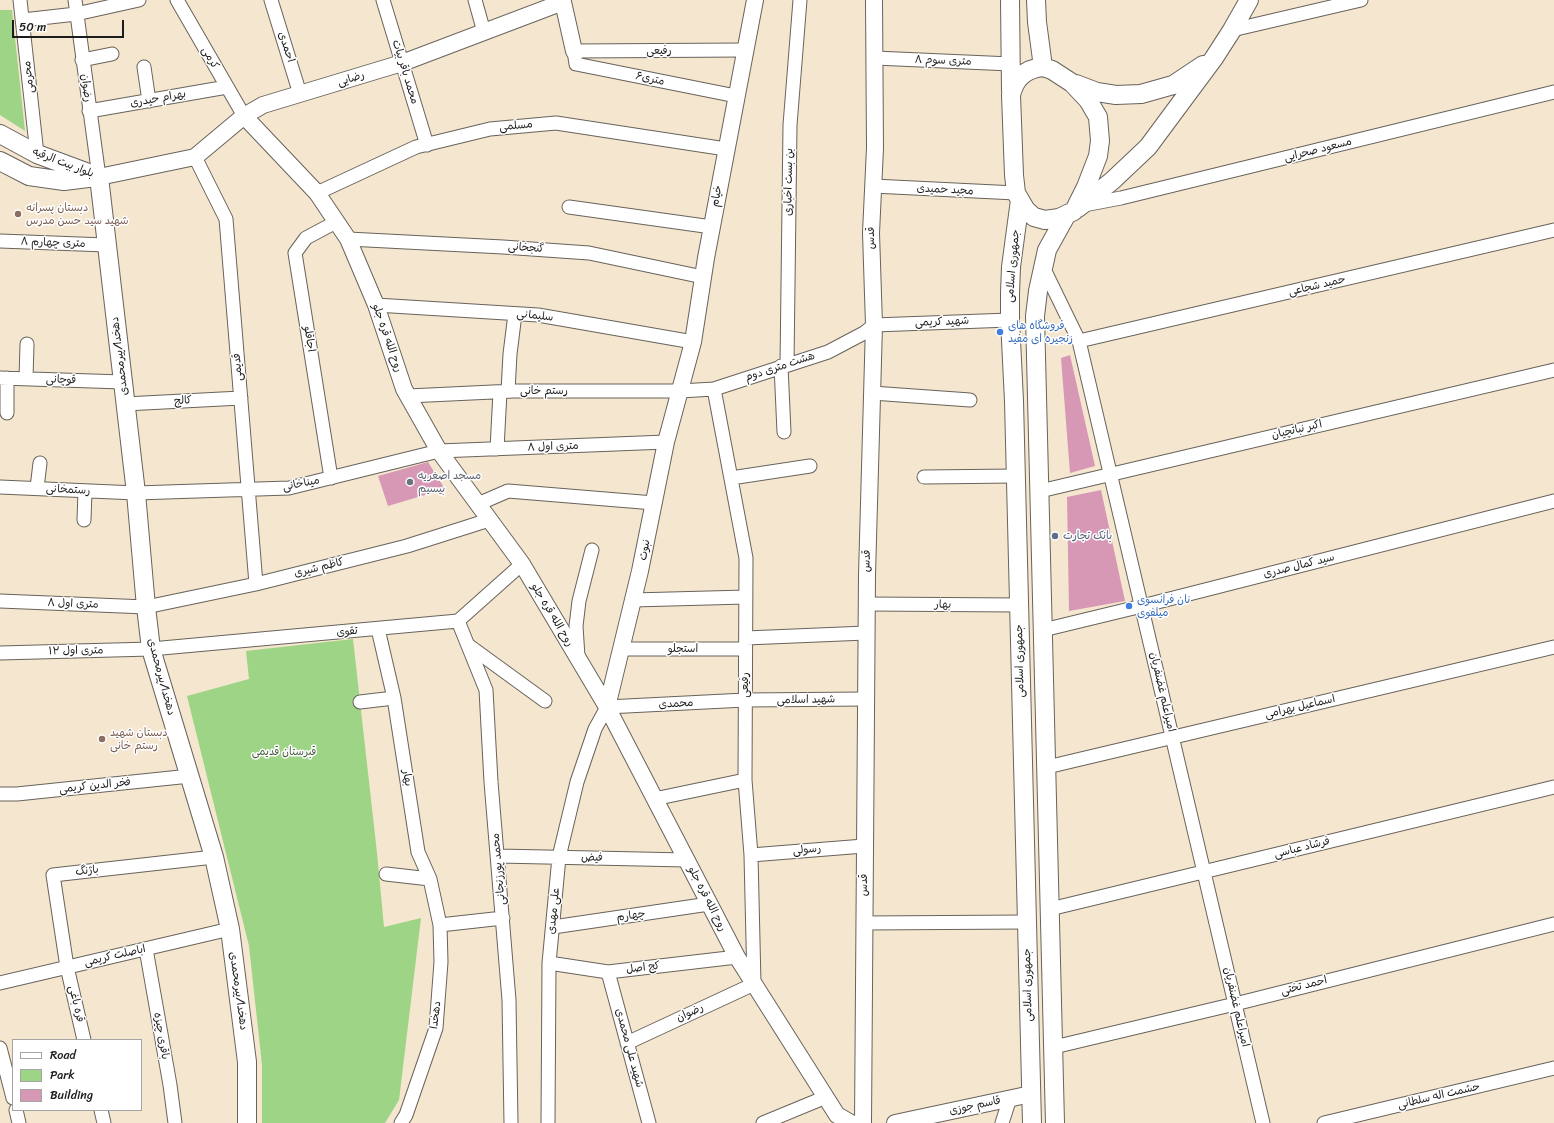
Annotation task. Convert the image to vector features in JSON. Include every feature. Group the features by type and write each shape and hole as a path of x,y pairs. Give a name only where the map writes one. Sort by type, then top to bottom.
{"main road":[{"path":"1010,0 1014,175 1018,197 1026,210 1034,217 1045,220 1059,218 1074,210 1112,181 1148,147 1214,58 1249,0"},
{"path":"1036,0 1037,22 1043,67"},
{"path":"1011,95 1013,86 1021,75 1033,68 1043,67 1052,70 1072,83 1097,92 1116,95 1141,94 1174,84 1214,58"},
{"path":"1055,1123 1036,316 1038,291 1047,250 1074,210 1086,187 1098,156 1100,141 1098,117 1088,100 1072,83"},
{"name":"بلوار بیت الرقیه","path":"0,134 38,154 99,177"},
{"name":"بلوار بیت الرقیه","path":"0,161 29,176 64,181 99,177"},
{"name":"دهخدا/پیرمحمدی","path":"99,177 136,493 151,649 214,857 230,929 247,1062 247,1123"},
{"name":"جمهوری اسلامی","path":"1018,197 1012,267 1010,320 1014,401 1032,1123"}],"street":[{"name":"محرمی","path":"20,0 38,154"},
{"name":"رضوان","path":"75,0 99,177"},
{"path":"23,20 76,14 138,0"},
{"name":"کرمی","path":"177,0 244,116"},
{"name":"احمدی","path":"271,0 300,94"},
{"name":"محمد باقر بیات","path":"383,0 427,145"},
{"path":"475,0 484,32"},
{"name":"خیام","path":"680,392 693,342 703,276 755,0"},
{"name":"بن بست اخباری","path":"784,432 784,366 790,125 800,0"},
{"name":"قدس","path":"863,1123 866,632 874,325 871,233 875,148 874,0"},
{"path":"1232,30 1361,0"},
{"name":"رضایی","path":"99,177 195,157 244,116 263,105 402,63 563,2 574,51"},
{"name":"رفیعی","path":"574,51 745,50"},
{"name":"۶متری","path":"574,51 576,64 736,96"},
{"path":"82,60 112,54"},
{"name":"۸ متری سوم","path":"875,58 1011,64"},
{"path":"144,67 149,100"},
{"name":"بهرام حیدری","path":"89,111 227,87"},
{"name":"مسعود صحرایی","path":"1074,210 1554,92"},
{"name":"روح الله قره جلو","path":"244,116 317,193 348,239 376,305 404,389 439,451 522,564 607,707 737,957 826,1097 838,1114 851,1123"},
{"name":"مسلمی","path":"317,193 416,147 490,129 556,123 726,150"},
{"name":"قدیمی","path":"195,157 226,219 256,584"},
{"name":"مجید حمیدی","path":"873,186 1018,197"},
{"path":"568,207 712,227"},
{"name":"اجاقلو","path":"331,478 295,253 306,238 336,222"},
{"name":"حمید شجاعی","path":"1079,341 1554,230"},
{"name":"گنجخانی","path":"348,239 589,253 703,276"},
{"name":"۸ متری چهارم","path":"0,241 106,245"},
{"name":"امیراعلم غضنفریان","path":"1043,267 1079,341 1263,1123"},
{"name":"سلیمانی","path":"376,305 538,315 693,342"},
{"path":"497,449 515,314"},
{"name":"شهید کریمی","path":"874,325 1010,320"},
{"name":"هشت متری دوم","path":"680,392 714,389 828,352 864,333 874,325"},
{"path":"26,379 27,344"},
{"name":"اکبر نباتچیان","path":"1040,491 1554,370"},
{"path":"3,378 7,413"},
{"name":"قوچانی","path":"3,378 123,382"},
{"name":"رفیعی","path":"714,389 746,558 745,780 751,855 754,984"},
{"name":"رستم خانی","path":"408,396 504,392 680,392"},
{"name":"نبوت","path":"607,707 633,600 666,442 680,392"},
{"path":"872,393 970,400"},
{"name":"کالج","path":"125,404 240,398"},
{"name":"۸ متری اول","path":"439,451 666,442"},
{"name":"میناخانی","path":"136,493 289,488 439,451"},
{"path":"38,488 40,463"},
{"path":"731,478 810,466"},
{"path":"924,477 1016,476"},
{"name":"رستمخانی","path":"0,487 136,493"},
{"path":"84,520 85,491"},
{"path":"478,504 508,491 654,503"},
{"name":"سید کمال صدری","path":"1043,630 1554,501"},
{"name":"کاظم شیری","path":"146,607 256,584 407,546 489,520"},
{"path":"578,658 576,626 579,601 592,550"},
{"path":"458,621 522,564"},
{"path":"633,600 746,597"},
{"name":"۸ متری اول","path":"0,601 146,607"},
{"name":"بهار","path":"867,604 1019,605"},
{"name":"تقوی","path":"151,649 458,621"},
{"name":"محمد پورزنجانی","path":"458,621 486,690 491,782 509,1000 511,1123"},
{"name":"بهار","path":"378,629 394,698 418,852 430,879 440,925"},
{"name":"استجلو","path":"621,649 746,643 866,632"},
{"path":"468,644 545,701"},
{"name":"اسماعیل بهرامی","path":"1047,766 1554,647"},
{"name":"۱۲ متری اول","path":"0,653 151,649"},
{"path":"360,702 394,698"},
{"name":"شهید اسلامی","path":"745,700 866,699"},
{"name":"محمدی","path":"607,707 745,700"},
{"name":"علی مهدی","path":"548,1123 549,963 559,857 577,782 594,729 607,707"},
{"name":"فخر الدین کریمی","path":"0,794 17,794 190,776"},
{"path":"654,799 745,780"},
{"name":"فرشاد عباسی","path":"1050,909 1554,787"},
{"name":"رسولی","path":"751,855 864,846"},
{"name":"فیض","path":"498,856 687,860"},
{"name":"باژنگ","path":"67,967 53,875 214,857"},
{"path":"386,874 430,879"},
{"name":"چهارم","path":"553,927 709,904"},
{"path":"440,925 503,918"},
{"path":"864,923 1027,922"},
{"name":"احمد تختی","path":"1054,1047 1235,1004 1554,924"},
{"name":"دهخدا","path":"401,1123 406,1115 436,1028 441,962 440,925"},
{"name":"اباصلت کریمی","path":"0,983 230,929"},
{"name":"باقری چیزه","path":"146,949 170,1085 175,1123"},
{"name":"کج اصل","path":"549,963 608,972 737,957"},
{"name":"قره باغی","path":"67,967 84,1039"},
{"name":"شهید علی محمدی","path":"608,972 649,1123"},
{"name":"رضوان","path":"627,1042 754,984"},
{"path":"0,1048 12,1094"},
{"name":"حشمت اله سلطانی","path":"1324,1123 1554,1068"},
{"name":"قاسم جوزی","path":"895,1123 1031,1094"},
{"path":"763,1123 826,1097"},
{"path":"1002,1123 1010,1098"},
{"path":"16,1111 19,1123"},
{"path":"101,1111 104,1123"}],"green space":[{"path":"0,10 12,10 25,131 0,115"},
{"name":"قبرستان قدیمى","path":"353,639 384,927 421,918 399,1100 385,1123 262,1123 262,1065 249,946 187,696 249,679 246,651"}],"building":[{"path":"1070,355 1095,466 1070,473 1061,358"},
{"name":"مسجد اصغریه بیسیم","path":"428,462 445,489 388,506 378,476"},
{"path":"1101,490 1125,601 1069,611 1067,497"}],"place":[{"name":"دبستان پسرانه شهید سید حسن مدرس","path":"18,214"},
{"name":"فروشگاه های زنجیره ای مفید","path":"1000,332"},
{"name":"مسجد اصغریه بیسیم","path":"410,482"},
{"name":"بانک تجارت","path":"1055,536"},
{"name":"نان فرانسوی میلفوی","path":"1129,606"},
{"name":"دبستان شهید رستم خانی","path":"102,739"}]}
